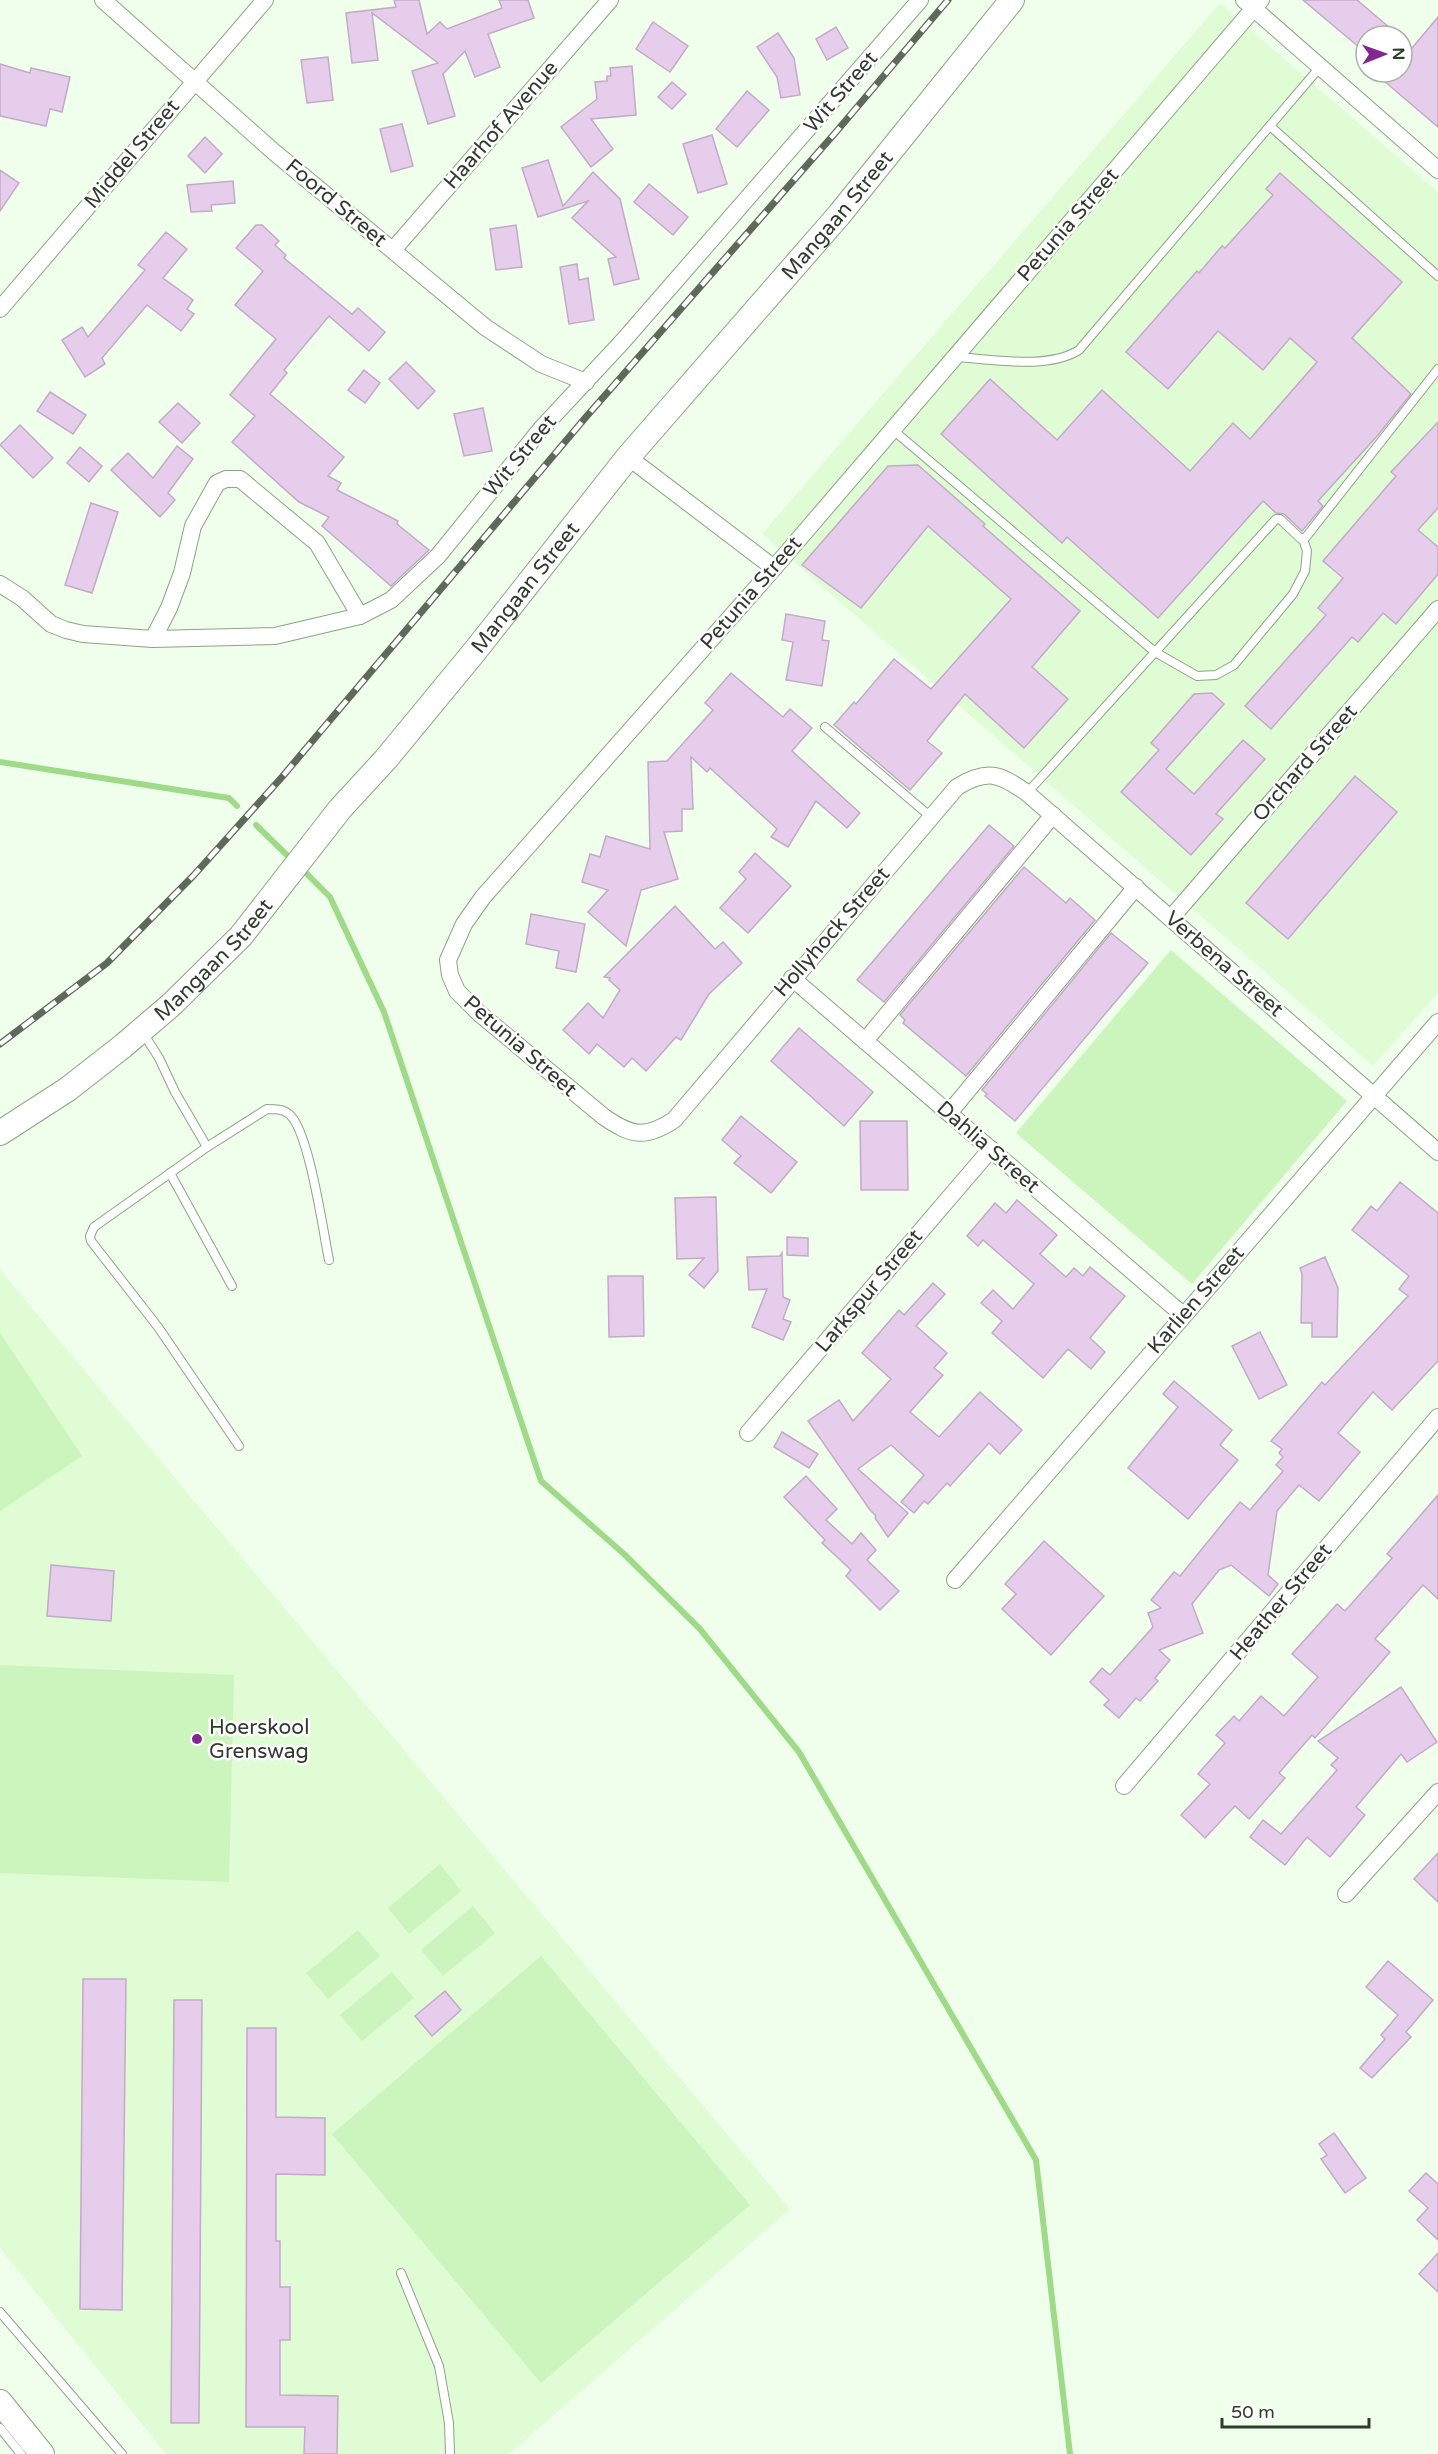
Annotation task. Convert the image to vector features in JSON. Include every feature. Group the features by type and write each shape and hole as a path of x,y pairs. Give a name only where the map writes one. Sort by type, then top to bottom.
{"street":[{"name":"Foord Street","path":"103,0 274,152 485,327 541,364 586,382"},
{"name":"Middel Street","path":"0,309 265,0"},
{"name":"Haarhof Avenue","path":"393,250 609,0"},
{"name":"Wit Street","path":"0,584 22,598 51,624 66,630 83,634 153,639 275,636 360,616 391,600 438,556 541,429 586,382 920,0"},
{"name":"Mangaan Street","path":"0,1133 68,1089 141,1030 171,1005 241,936 340,809 386,759 475,651 628,457 839,215 1012,0"},
{"path":"1253,3 1320,67 1438,170"},
{"name":"Petunia Street","path":"674,1119 658,1130 646,1134 632,1133 604,1117 480,1014 457,991 450,975 448,960 453,944 483,897 893,430 1253,3"},
{"path":"628,457 774,568"},
{"path":"153,639 169,608 182,573 193,526 217,483 226,479 240,479 318,543 360,616"},
{"name":"Orchard Street","path":"1171,918 1438,609"},
{"name":"Hollyhock Street","path":"674,1119 957,787 975,776 989,775 1008,779"},
{"name":"Verbena Street","path":"1008,779 1053,815 1438,1152"},
{"path":"865,1041 1053,815"},
{"path":"949,1113 1136,887"},
{"name":"Dahlia Street","path":"792,978 1183,1315"},
{"name":"Karlien Street","path":"956,1580 1438,1022"},
{"name":"Larkspur Street","path":"748,1433 991,1149"},
{"name":"Heather Street","path":"1124,1786 1438,1417"},
{"path":"1347,1894 1438,1792"},
{"path":"0,2402 42,2454"}],"lane":[{"path":"955,357 1041,361 1069,356 1079,350 1320,67"},
{"path":"1270,126 1438,276"},
{"path":"1303,539 1438,369"},
{"path":"893,430 1155,652 1197,676 1216,675 1234,665 1293,594 1305,572 1307,551 1303,539 1280,519 1276,519 1155,652 1027,793"},
{"path":"825,727 931,817"},
{"path":"141,1030 159,1058 175,1092 207,1147"},
{"path":"239,1446 158,1327 101,1255 90,1236 94,1227 207,1147 267,1109 278,1108 290,1114 308,1158 329,1260"},
{"path":"170,1173 232,1286"},
{"path":"401,2273 439,2366 449,2423 450,2454"},
{"path":"0,2312 122,2454"},
{"path":"0,2428 21,2454"}],"shaded area":[{"path":"1220,3 1438,192 1438,993 1373,1066 762,534"},
{"path":"1171,950 1347,1101 1192,1284 1016,1133"},
{"name":"Hoerskool Grenswag","path":"0,1270 790,2209 509,2454 166,2454 0,2248"},
{"path":"0,1333 82,1456 0,1511"},
{"path":"0,1665 234,1675 229,1882 0,1873"},
{"path":"440,1864 461,1891 409,1934 388,1908"},
{"path":"473,1906 495,1933 443,1976 421,1950"},
{"path":"358,1930 380,1956 328,1999 306,1973"},
{"path":"541,1956 750,2205 541,2383 332,2134"},
{"path":"392,1972 414,1998 362,2041 340,2015"}],"building":[{"path":"394,0 419,0 427,34 440,22 447,29 502,8 499,0 528,0 534,18 488,34 500,67 475,77 465,51 443,74 455,116 428,124 412,71 438,63 372,13 378,60 352,63 346,13 396,7"},
{"path":"1303,0 1357,0 1385,24 1354,24 1354,43"},
{"path":"1438,17 1438,127 1388,84 1414,84 1414,46"},
{"path":"653,22 688,46 670,72 636,49"},
{"path":"836,27 848,48 827,60 816,39"},
{"path":"778,33 794,58 800,95 781,98 777,77 757,47"},
{"path":"328,57 333,100 307,103 301,60"},
{"path":"0,64 30,73 31,68 70,77 62,112 50,109 46,126 0,116"},
{"path":"632,66 636,115 591,119 613,149 591,167 561,127 597,99 595,82 607,81 607,76 611,76 610,68"},
{"path":"672,82 686,94 672,109 658,97"},
{"path":"747,91 769,110 737,147 716,129"},
{"path":"402,124 413,166 391,172 380,129"},
{"path":"712,135 727,184 698,193 683,144"},
{"path":"205,137 222,154 205,173 188,156"},
{"path":"548,160 563,206 593,172 620,199 639,279 614,285 608,259 616,257 572,218 588,201 538,217 522,168"},
{"path":"0,170 19,183 0,211"},
{"path":"1280,173 1402,282 1352,338 1411,394 1378,435 1318,501 1323,506 1302,531 1284,514 1276,513 1263,501 1158,618 1067,537 1062,543 941,434 990,379 1057,440 1102,390 1190,471 1233,423 1250,439 1317,362 1290,338 1263,370 1218,331 1168,389 1126,352 1197,271 1199,273 1222,246 1225,248 1273,195 1266,189"},
{"path":"233,181 235,203 211,205 212,211 191,212 187,185"},
{"path":"649,184 688,217 673,235 634,202"},
{"path":"256,225 262,225 279,241 275,245 286,255 284,258 352,314 358,308 385,332 369,351 329,316 284,370 287,373 270,394 344,457 328,476 341,483 337,490 398,521 397,524 429,550 391,586 322,526 329,517 299,502 232,442 255,416 230,395 276,339 235,305 263,271 236,248"},
{"path":"516,225 522,267 496,270 490,229"},
{"path":"166,232 187,249 163,278 193,300 187,309 194,314 181,331 147,305 102,358 105,364 85,377 62,340 82,327 88,337 145,270 138,265"},
{"path":"577,264 579,280 588,278 594,320 569,324 560,267"},
{"path":"406,362 435,391 418,409 389,379"},
{"path":"364,370 380,383 365,403 348,390"},
{"path":"50,392 86,415 73,434 37,411"},
{"path":"178,403 200,423 182,443 159,422"},
{"path":"483,408 492,451 464,456 454,414"},
{"path":"1438,422 1438,508 1418,530 1438,547 1438,574 1396,624 1383,613 1358,642 1352,637 1271,729 1245,706 1326,615 1318,608 1343,578 1323,561 1396,476 1391,472"},
{"path":"20,425 53,458 33,478 0,445"},
{"path":"177,446 193,459 168,493 175,500 160,517 111,470 128,453 153,478"},
{"path":"80,447 102,466 89,482 67,463"},
{"path":"918,465 1080,611 1032,667 1068,699 1024,748 965,694 927,741 942,753 910,790 834,725 854,702 856,704 894,659 931,689 1011,599 928,526 861,608 802,565 888,466"},
{"path":"91,503 118,512 92,593 65,585"},
{"path":"786,614 825,621 822,640 829,641 822,686 786,680 793,642 782,640"},
{"path":"731,673 783,717 790,709 812,728 792,751 860,813 847,828 816,801 788,847 771,837 777,829 710,768 707,772 691,757 693,809 682,809 682,831 664,832 678,879 641,890 626,946 588,912 608,890 582,882 590,854 600,857 606,836 650,849 648,762 667,761 713,710 705,703"},
{"path":"1212,693 1224,704 1166,769 1194,794 1243,740 1265,759 1216,814 1223,819 1191,855 1121,792 1159,750 1151,743 1194,694"},
{"path":"1355,776 1397,812 1288,939 1246,903"},
{"path":"989,825 1014,846 884,1002 857,980"},
{"path":"755,853 791,886 748,933 720,908 746,879 739,872"},
{"path":"1024,867 1066,903 1070,898 1095,920 966,1076 903,1023 905,1020 900,1015"},
{"path":"675,906 715,949 723,942 742,963 709,994 681,1040 676,1037 646,1071 632,1058 624,1067 597,1044 589,1054 563,1030 588,1003 603,1018 620,990 609,980 610,978 604,977"},
{"path":"531,914 585,924 576,972 556,968 559,951 526,944"},
{"path":"1111,933 1148,963 1015,1121 985,1096 987,1094 982,1090"},
{"path":"799,1028 873,1092 844,1126 771,1061"},
{"path":"741,1116 797,1162 771,1193 734,1163 741,1156 722,1140"},
{"path":"860,1121 907,1121 908,1190 861,1190"},
{"path":"1400,1182 1438,1213 1438,1361 1392,1410 1373,1392 1338,1433 1360,1452 1319,1501 1299,1485 1277,1511 1268,1575 1278,1584 1269,1596 1231,1565 1219,1570 1192,1604 1203,1633 1159,1650 1170,1660 1155,1678 1158,1681 1140,1701 1136,1698 1119,1718 1104,1705 1109,1700 1090,1682 1102,1668 1110,1675 1153,1627 1148,1613 1161,1608 1151,1600 1174,1572 1180,1576 1240,1502 1250,1510 1283,1471 1276,1465 1283,1457 1279,1453 1282,1449 1271,1441 1322,1382 1325,1385 1408,1296 1399,1289 1409,1276 1352,1230 1371,1206 1377,1211"},
{"path":"716,1197 718,1271 704,1288 689,1275 704,1258 677,1259 675,1198"},
{"path":"1017,1200 1057,1235 1040,1254 1066,1277 1074,1268 1083,1276 1090,1267 1125,1296 1090,1338 1105,1352 1091,1369 1068,1349 1043,1378 992,1333 1002,1321 981,1303 993,1290 1013,1309 1034,1284 983,1240 978,1246 967,1236 995,1203 1006,1213"},
{"path":"787,1237 808,1238 808,1256 787,1255"},
{"path":"782,1253 783,1297 790,1300 783,1319 791,1322 783,1340 752,1327 767,1289 749,1290 747,1257 780,1256"},
{"path":"1325,1257 1338,1288 1337,1337 1312,1337 1312,1323 1301,1323 1302,1274 1300,1268"},
{"path":"608,1276 643,1276 644,1336 609,1337"},
{"path":"933,1283 945,1294 916,1326 947,1353 934,1368 943,1375 910,1412 939,1437 980,1392 1022,1430 1000,1454 989,1443 950,1486 947,1483 928,1504 924,1501 914,1513 901,1502 924,1475 891,1445 858,1469 908,1513 888,1537 875,1518 876,1516 808,1421 839,1400 853,1421 891,1379 862,1353 899,1310 904,1315"},
{"path":"1260,1332 1287,1385 1259,1399 1232,1346"},
{"path":"1174,1381 1232,1430 1220,1445 1238,1460 1188,1519 1128,1468 1178,1407 1163,1394"},
{"path":"782,1432 818,1454 809,1468 774,1447"},
{"path":"806,1476 837,1509 826,1520 852,1544 861,1533 876,1550 867,1560 899,1591 880,1610 846,1576 851,1570 822,1543 825,1540 784,1497"},
{"path":"1438,1495 1438,1599 1423,1585 1375,1639 1390,1652 1315,1738 1312,1735 1279,1773 1285,1778 1249,1819 1235,1806 1205,1838 1181,1815 1210,1784 1198,1774 1225,1743 1216,1735 1234,1716 1239,1721 1261,1696 1284,1716 1318,1677 1292,1654 1337,1604 1345,1611 1392,1558 1387,1554"},
{"path":"1044,1541 1104,1596 1051,1655 1002,1609 1016,1594 1005,1584"},
{"path":"51,1565 114,1571 111,1621 47,1616"},
{"path":"1401,1687 1437,1742 1407,1762 1401,1754 1356,1807 1365,1815 1330,1857 1307,1837 1285,1865 1250,1837 1263,1820 1281,1834 1337,1770 1331,1765 1338,1758 1318,1741"},
{"path":"1438,1853 1438,1902 1414,1879"},
{"path":"1388,1961 1433,2000 1406,2032 1411,2037 1372,2078 1360,2068 1385,2039 1381,2035 1398,2015 1366,1987"},
{"path":"83,1979 126,1979 122,2310 80,2309"},
{"path":"445,1991 461,2010 432,2036 415,2016"},
{"path":"174,2000 202,2000 199,2423 171,2423"},
{"path":"247,2028 276,2028 276,2117 325,2118 325,2175 276,2174 276,2241 280,2241 280,2287 290,2287 290,2340 280,2340 280,2395 338,2396 337,2454 304,2454 305,2427 246,2427"},
{"path":"1334,2133 1366,2178 1345,2193 1321,2159 1327,2155 1319,2144"},
{"path":"1426,2173 1438,2184 1438,2240 1417,2220 1428,2208 1409,2191"},
{"path":"1438,2253 1438,2292 1419,2274"}],"waterway":[{"path":"0,762 229,798 237,806"},
{"path":"256,825 292,860"},
{"path":"300,867 330,897 384,1012 541,1481 624,1554 700,1629 799,1752 1036,2160 1070,2454"}],"railway":[{"path":"0,1044 107,963 194,875 282,777 586,417 836,132 948,0"}],"place":[{"name":"Hoerskool Grenswag","path":"197,1739"}]}
